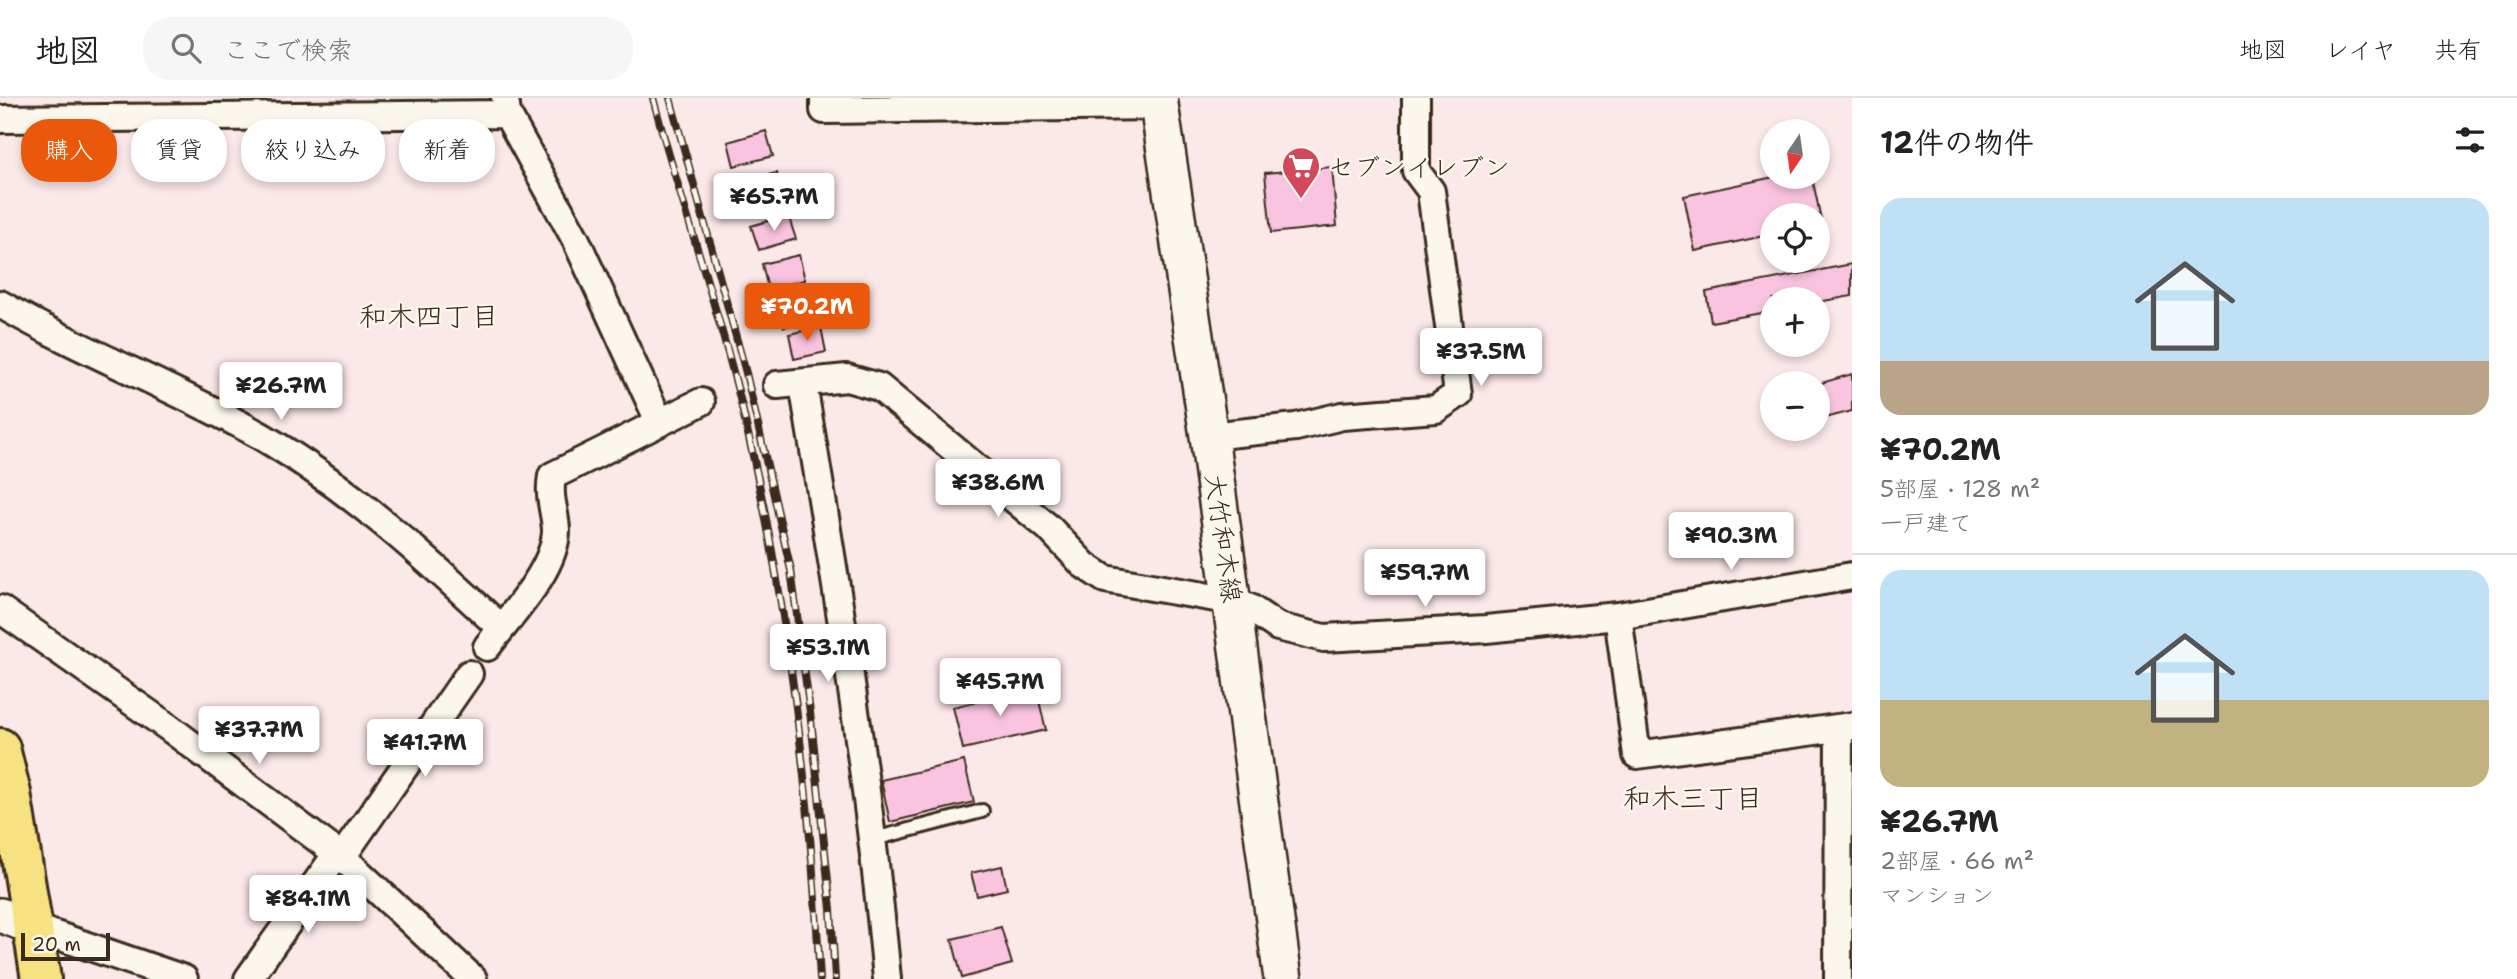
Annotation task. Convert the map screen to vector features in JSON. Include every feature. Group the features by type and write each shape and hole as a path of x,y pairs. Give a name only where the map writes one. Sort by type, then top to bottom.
{"highway":[{"path":"0,748 11,793 16,921 41,979"}],"main road":[{"name":"大竹和木線","path":"1158,102 1233,601 1283,979"}],"street":[{"path":"824,98 824,110 1158,102"},
{"path":"1209,436 1296,427 1342,416 1436,409 1458,394 1430,191 1416,171 1416,98"},
{"path":"0,119 294,116 506,106 576,240 659,421"},
{"path":"0,304 166,385 262,437 350,496 423,555 494,637 549,562 556,531 549,494 552,476 701,402"},
{"path":"777,385 846,378 879,387 1049,528 1084,565 1105,579 1233,601 1250,608 1278,627 1324,638 1486,629 1618,616 1852,576"},
{"path":"803,384 845,636 874,839 887,979"},
{"path":"0,609 168,727 342,858 473,979"},
{"path":"1618,616 1637,755 1846,727 1844,962"},
{"path":"248,979 331,862 342,858 469,674"},
{"path":"16,921 184,979"}],"lane":[{"path":"874,839 982,811"}],"building":[{"path":"766,131 773,156 734,166 728,142"},
{"name":"セブンイレブン","path":"1332,167 1337,226 1271,233 1265,173"},
{"path":"777,173 783,198 747,206 741,181"},
{"path":"1760,180 1760,189 1815,189 1818,203 1760,203 1760,237 1695,251 1684,196"},
{"path":"788,215 796,239 759,250 751,226"},
{"path":"799,255 805,280 768,289 762,264"},
{"path":"1852,264 1852,296 1830,300 1830,287 1760,287 1760,313 1711,322 1706,292 1805,273 1830,273 1830,268"},
{"path":"813,289 821,317 784,327 775,299"},
{"path":"821,327 826,352 794,359 789,334"},
{"path":"1852,374 1852,411 1830,417 1830,380"},
{"path":"1036,688 1046,730 963,749 953,707"},
{"path":"964,761 974,802 890,822 881,780"},
{"path":"1002,866 1007,889 977,896 971,873"},
{"path":"1001,927 1012,964 962,978 952,939"}],"railway":[{"path":"653,98 731,365 771,545 794,689 810,834 820,979"},
{"path":"670,98 746,373 791,570 811,720 831,909 835,979"}],"place":[{"name":"セブンイレブン","path":"1301,200"}],"district":[{"name":"和木四丁目","path":"429,316"},
{"name":"和木三丁目","path":"1693,798"}]}
